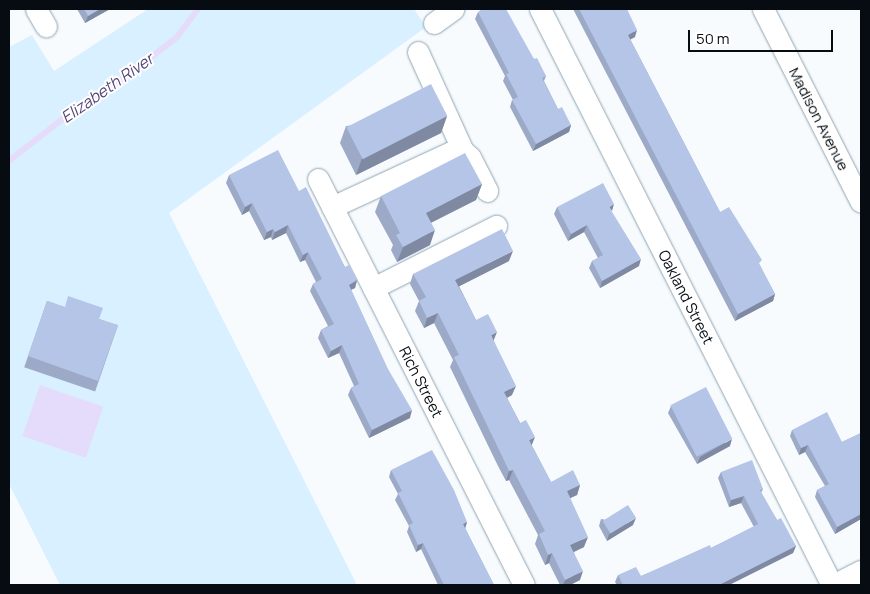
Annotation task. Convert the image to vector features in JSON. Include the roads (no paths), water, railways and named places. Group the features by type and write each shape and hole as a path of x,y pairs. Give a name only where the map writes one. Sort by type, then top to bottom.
{"street":[{"path":"434,23 453,9"},
{"name":"Oakland Street","path":"540,9 832,585"},
{"name":"Madison Avenue","path":"763,9 861,202"},
{"path":"418,52 463,151 470,157 488,191"},
{"path":"332,207 445,153 463,151"},
{"name":"Rich Street","path":"318,179 524,585"},
{"path":"373,288 496,226"},
{"path":"832,585 860,574"}],"waterway":[{"name":"Elizabeth River","path":"9,161 69,114 130,74 177,37 198,9"}]}
